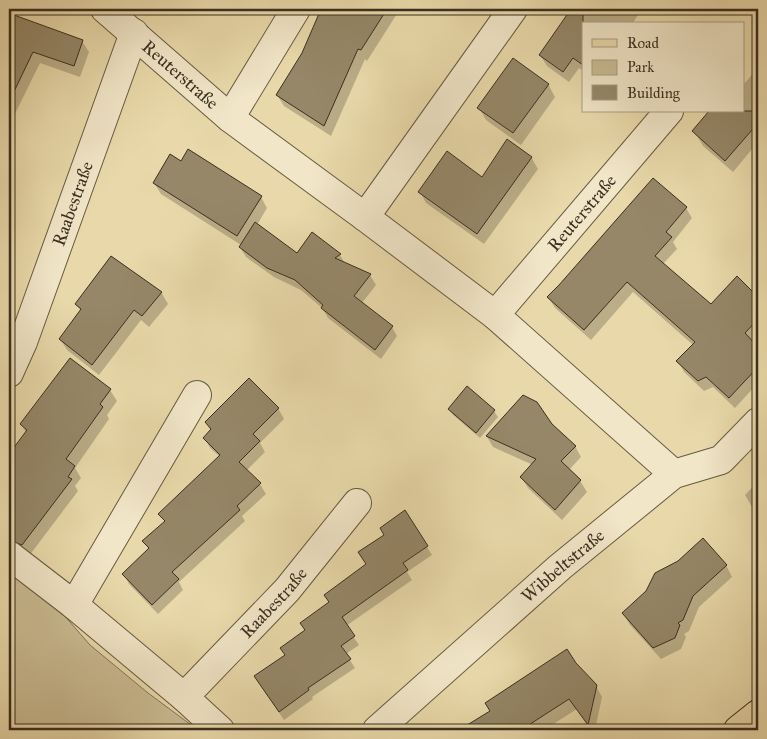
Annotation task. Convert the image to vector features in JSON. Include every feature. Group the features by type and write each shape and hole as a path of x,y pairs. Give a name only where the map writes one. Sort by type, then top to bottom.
{"main road":[{"path":"738,730 758,714"}],"street":[{"name":"Reuterstraße","path":"107,9 230,118 495,315 674,474"},
{"name":"Reuterstraße","path":"230,118 296,9"},
{"path":"365,217 513,9"},
{"name":"Raabestraße","path":"9,372 22,342 134,32"},
{"name":"Reuterstraße","path":"495,315 668,112"},
{"path":"74,605 197,395"},
{"name":"Wibbeltstraße","path":"377,730 560,567 674,474 721,460 758,422"},
{"name":"Raabestraße","path":"184,697 287,590 358,503"},
{"path":"9,555 74,605 184,697 220,730"}],"green space":[{"path":"9,570 62,613 90,645 148,693 198,730 9,730"}],"building":[{"path":"321,9 387,9 361,50 358,49 324,126 276,95 302,53"},
{"path":"571,9 583,9 582,64 573,58 563,72 539,55"},
{"path":"14,15 83,40 74,66 33,52 9,102 9,53"},
{"path":"513,58 549,84 513,133 477,108"},
{"path":"758,111 758,123 725,161 692,131 708,112"},
{"path":"507,139 532,157 477,234 418,192 447,151 482,177"},
{"path":"188,149 262,196 237,236 153,183 170,154 181,161"},
{"path":"653,178 687,207 666,232 672,237 655,256 711,304 737,276 758,297 758,319 745,333 758,347 758,367 729,398 706,377 698,381 676,361 695,342 627,282 584,330 547,297"},
{"path":"255,222 297,253 312,232 341,254 335,258 371,274 354,296 393,326 375,350 321,308 323,305 295,280 267,268 239,247"},
{"path":"111,256 162,292 142,316 134,310 92,365 59,339 81,309 75,304"},
{"path":"70,358 111,389 100,404 103,407 66,459 75,466 68,477 72,479 22,545 9,540 9,454 27,430 20,424"},
{"path":"249,378 279,408 253,434 260,441 239,462 261,483 237,506 240,510 172,572 179,579 152,605 122,574 149,548 142,541 165,521 158,514 220,455 203,438 211,429 205,422"},
{"path":"467,386 495,410 476,433 448,409"},
{"path":"523,395 537,402 552,424 576,446 561,461 581,480 555,510 520,477 536,459 486,436"},
{"path":"405,510 428,546 403,563 408,570 342,617 355,636 341,646 351,659 308,688 309,690 279,712 254,676 285,655 280,648 305,630 300,623 329,602 324,595 366,564 358,552 384,535 380,528"},
{"path":"703,538 727,565 693,596 683,620 678,623 680,625 675,638 653,648 622,613 646,591 655,573 678,561"},
{"path":"567,649 576,663 597,685 588,725 569,699 521,730 459,730 490,711 485,703"}]}
